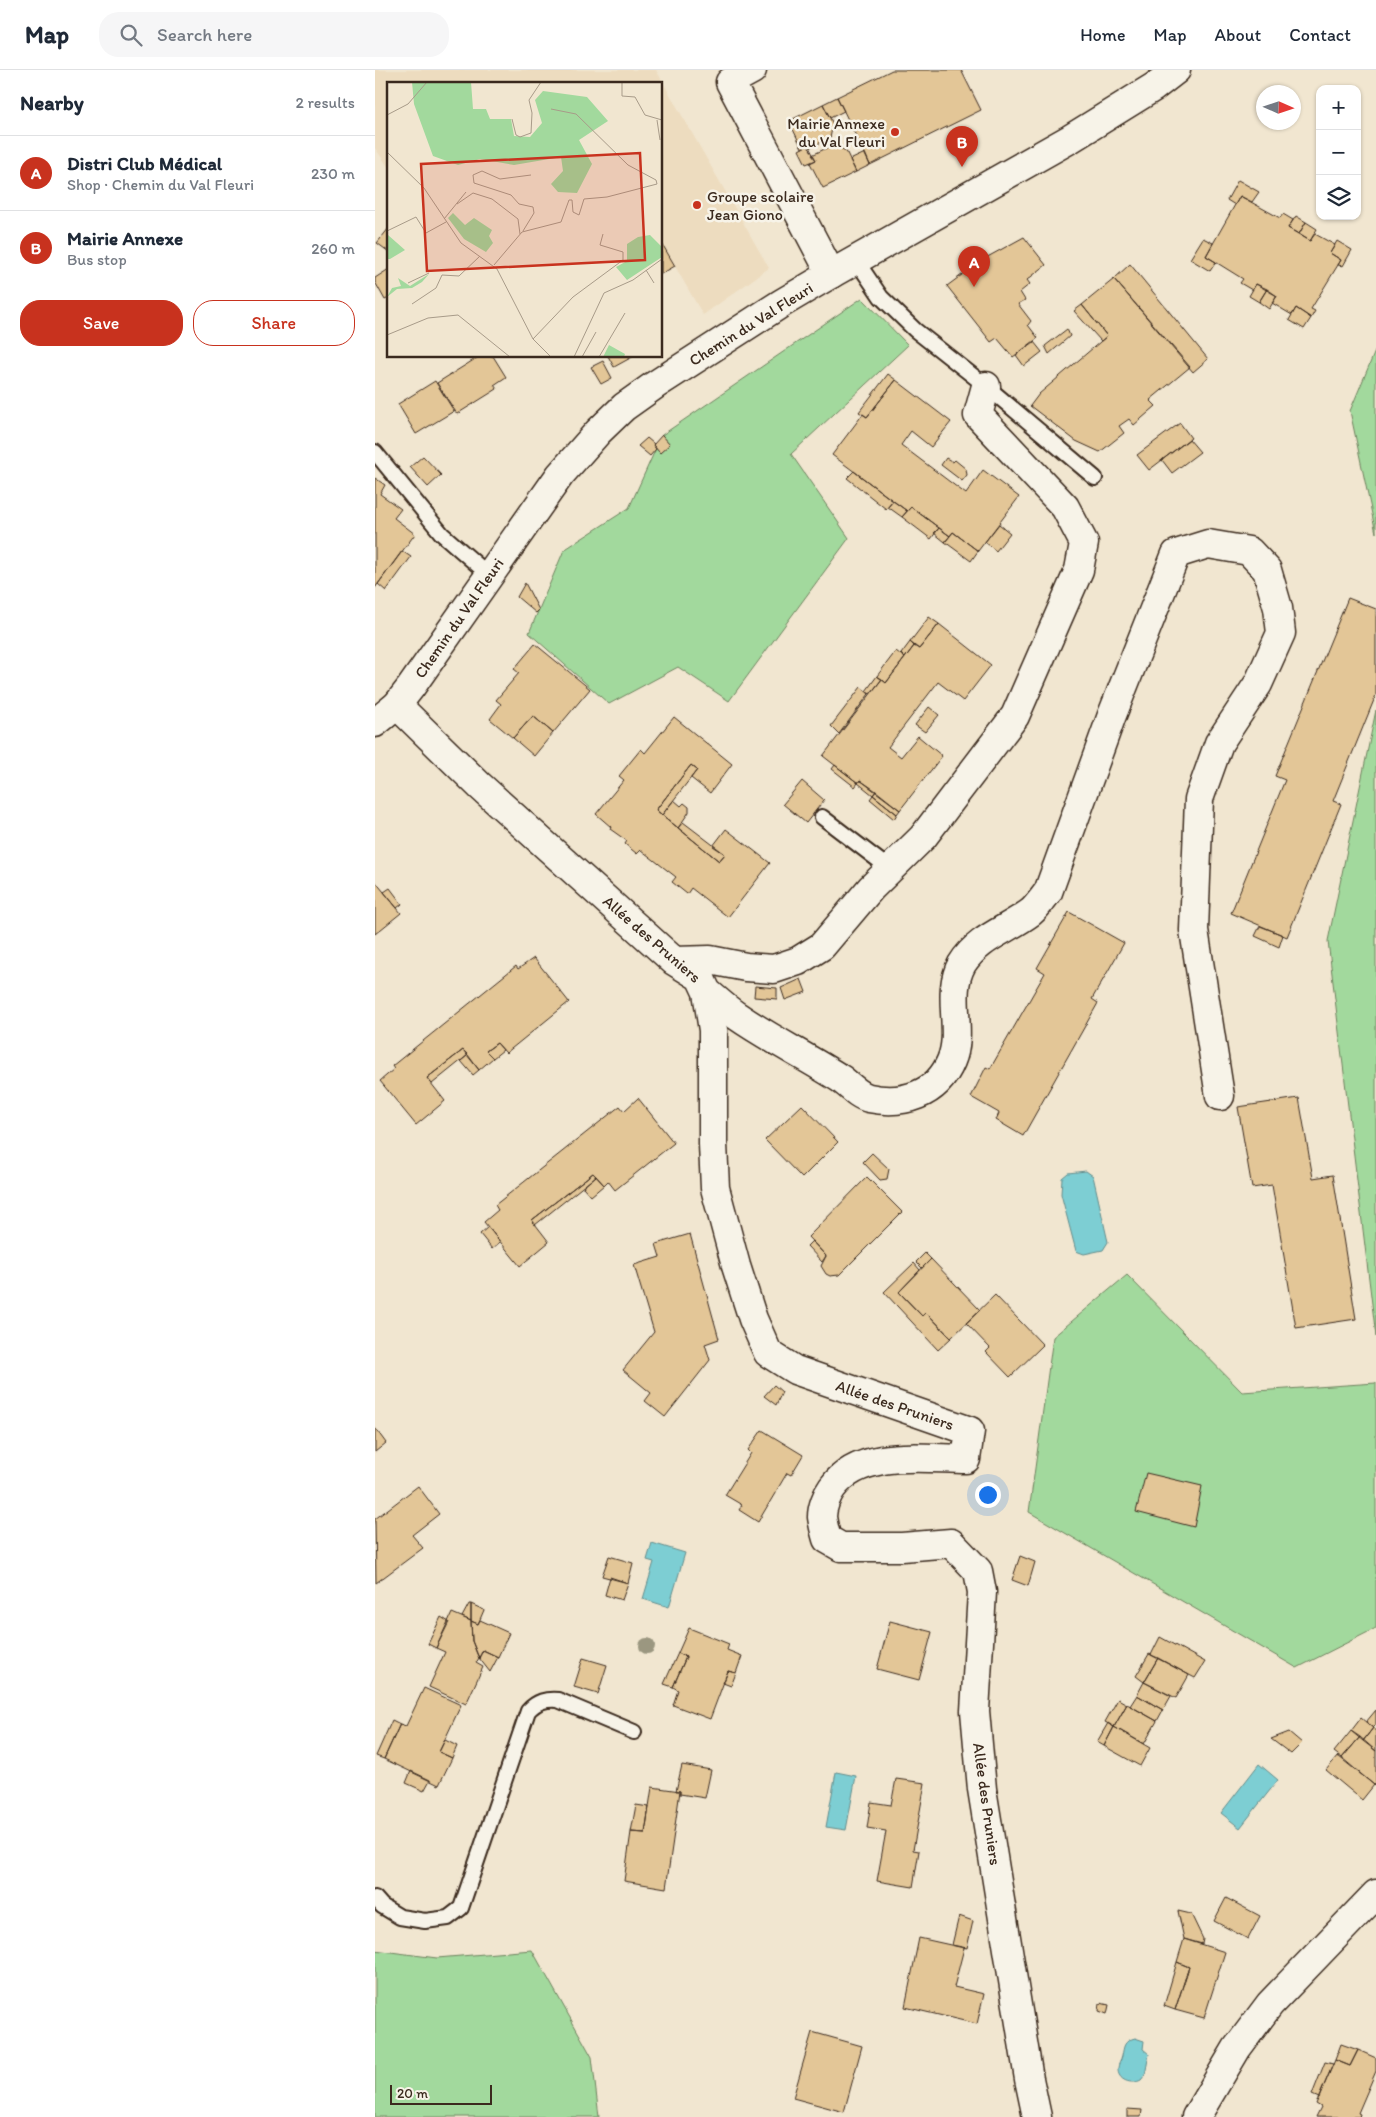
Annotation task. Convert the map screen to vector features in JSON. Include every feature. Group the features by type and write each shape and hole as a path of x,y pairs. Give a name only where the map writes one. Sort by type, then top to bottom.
{"street":[{"path":"752,70 730,82 831,274"},
{"name":"Chemin du Val Fleuri","path":"375,723 397,705 446,640 560,475 598,432 624,407 662,380 831,274 1070,139 1154,87 1176,70"},
{"path":"674,961 710,960 746,967 774,969 798,961 822,946 871,888 923,837 1015,716 1079,570 1084,543 1065,507 978,415 986,386"},
{"path":"707,992 736,1016 867,1097 889,1100 912,1097 928,1090 941,1080 951,1061 957,1042 955,982 961,966 972,950 1032,911 1048,892 1112,715 1176,554 1208,544 1249,551 1267,570 1278,608 1281,633 1258,684 1219,743 1199,799 1194,930 1221,1096"},
{"name":"Allée des Pruniers","path":"397,705 480,786 674,961 700,977 707,992 713,1030 715,1188 736,1266 753,1319 768,1353 795,1370 970,1431 966,1459 901,1459 876,1461 853,1468 839,1479 827,1495 822,1516 827,1539 841,1547 951,1543 978,1571 982,1592 975,1711 982,1789 1029,2079 1037,2117"},
{"path":"1197,2117 1237,2048 1270,2004 1376,1894"}],"lane":[{"path":"856,260 881,297 900,317 986,386 1095,478"},
{"path":"375,452 442,534 490,576"},
{"path":"822,817 890,869"},
{"path":"375,1898 382,1906 401,1917 425,1921 448,1918 461,1908 529,1711 535,1703 549,1699 558,1700 634,1732"}],"shaded area":[{"name":"Groupe scolaire Jean Giono","path":"375,70 656,70 663,82 387,82 387,165 375,148"},
{"name":"Groupe scolaire Jean Giono","path":"663,82 769,268 703,315 663,245"}],"green space":[{"path":"862,298 908,345 791,454 849,538 729,701 678,667 609,704 529,633 564,550 629,508 662,435"},
{"path":"1376,349 1376,533 1350,411"},
{"path":"1376,710 1376,1337 1328,941"},
{"path":"1127,1275 1242,1392 1376,1383 1376,1628 1297,1668 1029,1512 1053,1337"},
{"path":"375,1950 437,1958 532,1950 592,2057 599,2117 375,2117"}],"water":[{"path":"1086,1171 1093,1176 1108,1242 1103,1250 1084,1254 1076,1251 1061,1194 1062,1178 1068,1173"},
{"path":"652,1543 685,1553 669,1607 643,1599 654,1562 647,1560"},
{"path":"1259,1764 1278,1780 1240,1828 1221,1813"},
{"path":"836,1772 856,1776 846,1830 826,1827"},
{"path":"1135,2038 1144,2041 1143,2049 1149,2054 1145,2075 1141,2080 1130,2082 1122,2079 1118,2072 1118,2067 1125,2045 1128,2041"}],"building":[{"name":"Mairie Annexe du Val Fleuri","path":"892,70 961,70 981,110 870,165 837,97"},
{"path":"837,97 844,111 830,118 823,104"},
{"path":"823,104 833,124 830,138 809,148 808,145 802,148 789,121"},
{"path":"808,145 816,160 806,164 799,150"},
{"path":"833,145 846,151 856,172 823,188 810,163 816,160 812,155"},
{"path":"865,153 870,165 856,172 850,160"},
{"path":"1238,180 1259,192 1252,202 1240,196 1235,205 1227,200"},
{"path":"1240,196 1280,218 1283,214 1293,220 1288,228 1310,241 1315,234 1335,245 1330,253 1341,260 1311,309 1315,311 1311,318 1296,308 1292,315 1272,303 1277,296 1256,284 1252,290 1240,283 1243,279 1206,256"},
{"path":"1296,216 1306,222 1299,234 1288,228"},
{"path":"1306,222 1317,229 1310,241 1299,234"},
{"path":"387,230 387,250 377,243"},
{"path":"1024,237 1046,265 1027,280 1030,284 1020,292 1025,300 1018,304 1031,321 1028,325 1038,338 1013,357 997,338 991,342 947,286 982,260"},
{"path":"1203,238 1213,243 1206,256 1216,262 1210,271 1190,259"},
{"path":"1337,241 1352,250 1343,266 1338,265 1341,260 1330,253"},
{"path":"663,245 675,266 663,273"},
{"path":"1130,264 1208,359 1193,372 1114,279"},
{"path":"387,270 387,299 385,300 375,282 375,278"},
{"path":"1114,279 1190,367 1150,400 1156,406 1134,425 1129,419 1119,426 1124,433 1100,452 1076,441 1030,406 1039,394 1107,336 1082,305"},
{"path":"1256,284 1267,289 1259,302 1249,296"},
{"path":"1267,289 1277,296 1269,309 1259,302"},
{"path":"1082,305 1107,336 1101,341 1074,311"},
{"path":"1296,308 1311,318 1304,329 1289,320"},
{"path":"1067,329 1070,336 1049,354 1045,346"},
{"path":"1034,342 1042,352 1024,366 1016,355"},
{"path":"477,358 494,358 506,377 494,385 497,389 457,414 437,383"},
{"path":"609,358 630,358 614,367"},
{"path":"603,361 612,378 601,384 591,367"},
{"path":"888,374 896,380 867,417 859,412"},
{"path":"896,380 951,422 931,447 911,431 901,445 966,494 983,470 1019,497 978,551 953,532 950,536 911,507 907,511 832,455 863,414 867,417"},
{"path":"435,381 454,411 416,434 398,404"},
{"path":"1180,423 1191,438 1149,470 1137,455"},
{"path":"662,435 670,444 660,453 653,445"},
{"path":"647,438 654,444 656,449 650,456 638,446"},
{"path":"1189,439 1200,452 1172,473 1162,460"},
{"path":"423,456 441,475 428,487 410,467"},
{"path":"946,458 953,462 955,460 966,469 967,475 962,481 941,465"},
{"path":"854,471 893,501 886,509 847,478"},
{"path":"375,478 385,485 380,494 401,509 394,518 415,534 375,588"},
{"path":"893,501 907,511 902,517 888,507"},
{"path":"911,507 939,528 931,539 902,517"},
{"path":"999,524 1010,533 996,551 985,542"},
{"path":"939,528 950,536 945,542 934,533"},
{"path":"953,532 978,551 971,561 945,542"},
{"path":"402,551 411,557 386,591 378,584"},
{"path":"525,583 539,610 536,613 517,597"},
{"path":"1348,598 1376,609 1376,695 1333,801 1341,804 1287,937 1231,913 1285,780 1275,776"},
{"path":"929,617 939,624 919,649 910,642"},
{"path":"939,624 991,665 963,701 938,682 888,747 901,757 918,736 942,756 900,810 860,780 858,783 823,756 882,679 886,683 914,646 919,649"},
{"path":"910,642 914,646 905,658 901,654"},
{"path":"535,644 590,689 553,733 533,716 513,738 490,719 501,704 496,700 519,673 514,669"},
{"path":"896,651 905,658 886,683 877,676"},
{"path":"877,676 882,679 870,694 866,691"},
{"path":"861,687 869,694 839,734 831,726"},
{"path":"929,707 939,715 925,732 915,725"},
{"path":"533,716 553,733 534,756 513,738"},
{"path":"674,717 732,764 710,793 691,778 697,770 691,765 656,810 719,861 725,854 713,846 726,829 770,863 728,917 691,888 687,894 672,882 676,877 641,850 637,854 625,844 627,841 610,829 611,827 596,814 624,780 619,776 641,749 645,753"},
{"path":"691,765 697,770 662,815 656,810"},
{"path":"835,765 858,783 855,787 832,769"},
{"path":"860,780 876,791 873,795 858,783"},
{"path":"802,781 824,800 806,823 783,804"},
{"path":"876,791 900,810 897,814 873,795"},
{"path":"873,795 897,814 894,819 870,799"},
{"path":"674,800 681,806 684,803 689,807 689,812 678,828 662,815"},
{"path":"683,822 725,854 719,861 678,828"},
{"path":"375,881 401,913 375,934"},
{"path":"390,888 402,904 397,908 384,892"},
{"path":"1069,912 1124,943 1092,999 1098,1003 1023,1136 996,1120 999,1113 971,1097 986,1067 990,1069 1045,973 1037,968"},
{"path":"1260,926 1283,935 1279,947 1255,936"},
{"path":"534,958 569,1002 506,1053 497,1043 486,1051 493,1058 479,1070 463,1050 427,1078 445,1101 416,1125 380,1081 394,1069 392,1066 516,966 518,969"},
{"path":"801,979 806,992 785,1000 781,988"},
{"path":"755,986 777,988 777,999 754,997"},
{"path":"497,1043 503,1050 493,1058 486,1051"},
{"path":"463,1050 468,1055 432,1084 427,1078"},
{"path":"468,1055 479,1070 473,1075 461,1061"},
{"path":"638,1098 674,1143 615,1190 608,1181 604,1185 593,1173 532,1220 549,1242 520,1266 484,1222 498,1210 495,1205 620,1106 624,1111"},
{"path":"1299,1098 1313,1178 1333,1175 1356,1319 1296,1328 1272,1185 1252,1188 1238,1107"},
{"path":"802,1105 838,1142 802,1178 765,1140"},
{"path":"872,1153 889,1169 887,1179 880,1180 863,1162"},
{"path":"593,1173 596,1176 535,1225 532,1220"},
{"path":"596,1176 604,1185 591,1196 583,1187"},
{"path":"867,1177 902,1212 839,1275 830,1276 826,1274 821,1266 826,1256 808,1237"},
{"path":"488,1227 500,1242 492,1249 480,1234"},
{"path":"690,1234 719,1339 705,1344 710,1360 665,1417 645,1401 651,1393 623,1370 654,1332 634,1265 660,1257 656,1244"},
{"path":"812,1241 826,1256 822,1262 807,1246"},
{"path":"925,1253 931,1259 922,1268 916,1262"},
{"path":"931,1259 980,1310 951,1338 926,1312 922,1316 899,1292"},
{"path":"914,1263 920,1270 899,1292 922,1316 926,1312 951,1338 938,1350 884,1292"},
{"path":"995,1295 1043,1345 1010,1377 986,1352 990,1348 966,1323"},
{"path":"774,1385 782,1392 776,1405 764,1396"},
{"path":"375,1428 386,1443 375,1452"},
{"path":"762,1430 803,1455 791,1475 787,1473 758,1522 739,1510 742,1505 725,1495 751,1453 748,1450"},
{"path":"1146,1473 1202,1486 1194,1527 1136,1512"},
{"path":"418,1486 439,1514 412,1535 423,1548 376,1583 375,1519"},
{"path":"609,1556 633,1563 628,1583 602,1576"},
{"path":"1020,1556 1035,1562 1028,1586 1012,1580"},
{"path":"610,1577 628,1583 622,1600 605,1595"},
{"path":"469,1604 471,1604 471,1621 462,1617"},
{"path":"471,1604 484,1610 478,1624 471,1621"},
{"path":"452,1613 471,1621 472,1641 479,1658 476,1663 483,1667 466,1704 429,1687 445,1652 436,1648"},
{"path":"441,1617 449,1622 436,1648 428,1644"},
{"path":"480,1620 509,1633 498,1657 483,1650 479,1658 477,1654 472,1641 471,1621 478,1624"},
{"path":"890,1621 932,1632 919,1680 877,1669"},
{"path":"689,1628 729,1644 727,1650 742,1656 736,1673 728,1671 710,1719 673,1705 678,1690 673,1687 686,1657 678,1653"},
{"path":"1160,1637 1205,1662 1195,1678 1151,1655"},
{"path":"483,1650 498,1657 490,1672 479,1658"},
{"path":"678,1653 686,1657 673,1687 664,1684"},
{"path":"1149,1654 1158,1658 1144,1682 1136,1676"},
{"path":"583,1658 607,1665 598,1694 574,1687"},
{"path":"1158,1658 1189,1675 1176,1698 1144,1682"},
{"path":"728,1671 736,1673 731,1686 723,1683"},
{"path":"1144,1682 1171,1696 1163,1710 1137,1695"},
{"path":"424,1688 461,1705 439,1752 452,1758 439,1785 384,1759 400,1724 406,1726"},
{"path":"1137,1695 1163,1710 1157,1721 1130,1706"},
{"path":"1118,1699 1127,1704 1114,1727 1105,1722"},
{"path":"1127,1704 1157,1721 1144,1744 1114,1727"},
{"path":"1376,1710 1376,1725 1373,1728 1366,1722"},
{"path":"1361,1718 1373,1728 1363,1741 1351,1731"},
{"path":"392,1720 400,1724 384,1759 376,1756"},
{"path":"1108,1723 1114,1727 1104,1746 1097,1742"},
{"path":"1114,1727 1150,1748 1140,1766 1104,1746"},
{"path":"1373,1728 1376,1730 1376,1751 1363,1741"},
{"path":"1351,1731 1360,1737 1342,1758 1334,1752"},
{"path":"1289,1732 1302,1743 1291,1754 1271,1739"},
{"path":"1360,1737 1376,1751 1376,1782 1374,1785 1342,1758"},
{"path":"445,1740 457,1746 452,1758 439,1752"},
{"path":"1338,1756 1374,1785 1362,1800 1326,1770"},
{"path":"682,1765 711,1770 705,1798 680,1794 680,1791 676,1791"},
{"path":"411,1771 430,1780 424,1791 406,1783"},
{"path":"896,1779 925,1783 913,1850 919,1851 913,1887 877,1881 886,1831 867,1828 871,1802 891,1805"},
{"path":"652,1787 680,1791 666,1888 624,1881 631,1832 645,1833"},
{"path":"636,1805 649,1807 645,1833 631,1832"},
{"path":"1226,1898 1260,1916 1248,1939 1214,1921"},
{"path":"1178,1911 1191,1914 1203,1939 1202,1944 1184,1939"},
{"path":"959,1916 973,1921 967,1948 952,1945"},
{"path":"919,1938 964,1948 954,1987 984,1994 977,2024 905,2007"},
{"path":"1184,1939 1225,1952 1204,2018 1175,2010 1189,1967 1177,1962"},
{"path":"1177,1962 1189,1967 1175,2010 1164,2006"},
{"path":"1100,2003 1109,2005 1107,2014 1099,2011"},
{"path":"812,2032 862,2046 844,2112 793,2098"},
{"path":"1341,2044 1358,2050 1350,2066 1335,2060"},
{"path":"1358,2050 1376,2058 1376,2071 1358,2113 1360,2114 1359,2117 1316,2117 1321,2107 1316,2104 1335,2060 1350,2066"},
{"path":"1325,2062 1333,2064 1319,2098 1312,2095"},
{"path":"1127,2109 1142,2110 1141,2117 1127,2117"}],"place":[{"name":"Mairie Annexe du Val Fleuri","path":"895,132"},
{"name":"Mairie Annexe","path":"962,167"},
{"name":"Groupe scolaire Jean Giono","path":"697,205"},
{"name":"Distri Club Médical","path":"974,287"}]}
